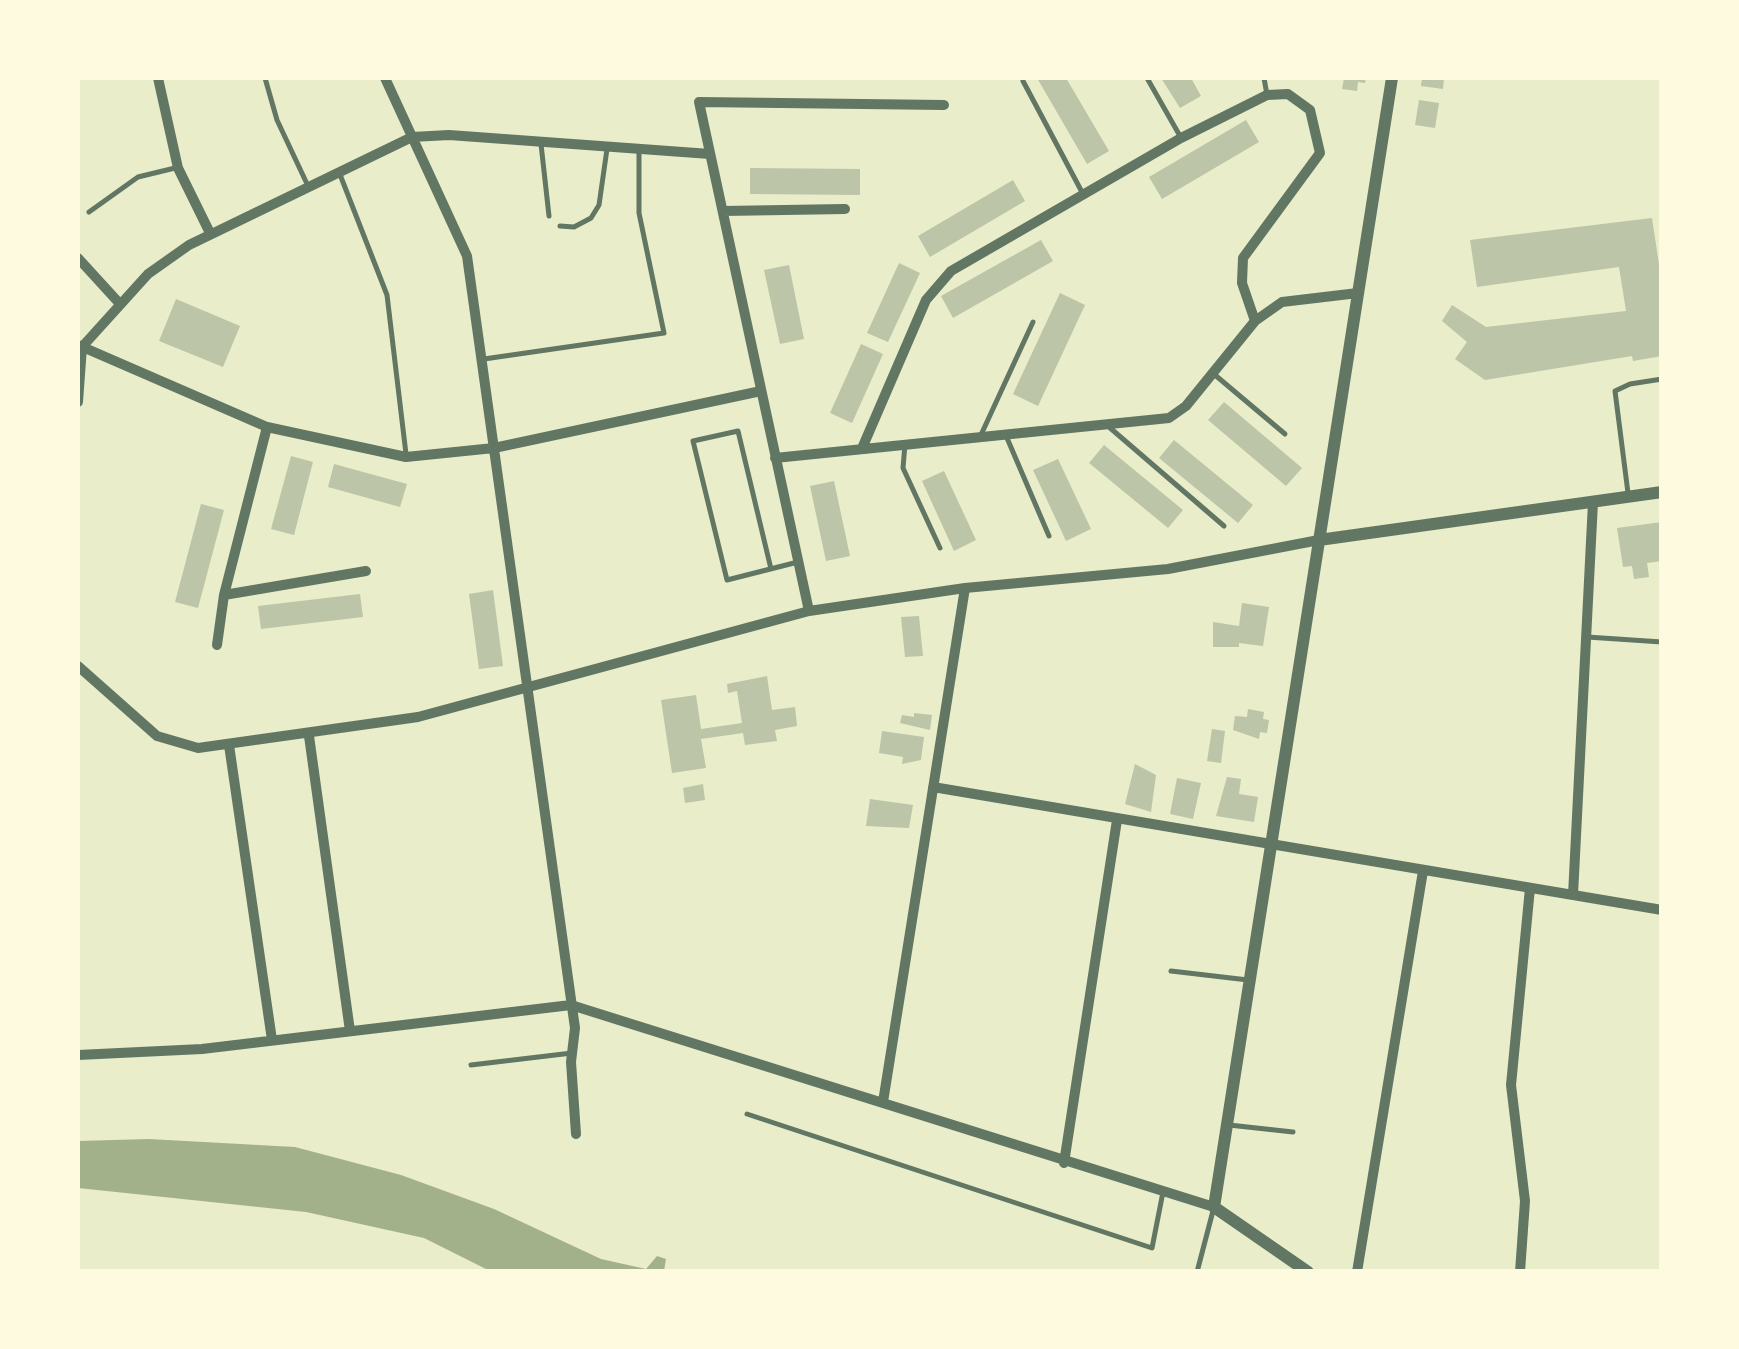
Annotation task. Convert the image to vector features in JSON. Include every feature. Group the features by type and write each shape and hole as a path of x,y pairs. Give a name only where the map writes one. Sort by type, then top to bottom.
{"street":[{"path":"158,78 178,168 210,233"},
{"path":"385,78 467,256 575,1028 572,1053 576,1134"},
{"path":"1214,1207 1268,842 1392,78"},
{"path":"862,446 926,300 951,271 1181,138 1267,95 1288,94 1310,110 1320,152 1244,258 1242,283 1255,321"},
{"path":"808,611 699,102 944,105"},
{"path":"78,402 80,346 148,274 210,233 412,137 449,135 710,154"},
{"path":"723,211 845,210"},
{"path":"78,258 120,304"},
{"path":"775,458 862,446 1007,438 1174,416 1255,321 1282,302 1358,293"},
{"path":"80,346 267,426 406,457 494,448 761,391"},
{"path":"216,645 224,595 267,426"},
{"path":"78,666 157,736 185,747 229,745 418,717 808,611 965,588 1168,569 1319,540 1662,492"},
{"path":"1573,895 1594,502"},
{"path":"224,595 366,571"},
{"path":"882,1102 965,588"},
{"path":"308,736 350,1031"},
{"path":"229,745 272,1040"},
{"path":"934,787 1662,910"},
{"path":"1064,1163 1117,820"},
{"path":"1357,1272 1423,871"},
{"path":"1520,1272 1525,1201 1511,1085 1530,888"},
{"path":"78,1056 162,1053 571,1006 1214,1207 1308,1272"}],"lane":[{"path":"265,78 277,120 308,187"},
{"path":"1147,78 1181,138"},
{"path":"1264,78 1267,95"},
{"path":"1023,81 1083,194"},
{"path":"541,142 549,216"},
{"path":"560,226 574,227 591,218 599,205 608,146"},
{"path":"480,360 664,333 639,213 639,149"},
{"path":"89,212 138,177 178,168"},
{"path":"339,172 387,294 406,457"},
{"path":"979,440 1034,322"},
{"path":"1213,374 1285,434"},
{"path":"1628,497 1615,392 1630,384 1662,380"},
{"path":"1108,426 1224,526"},
{"path":"771,569 738,431 693,441 726,580 771,569 798,562"},
{"path":"1007,438 1049,536"},
{"path":"905,444 903,468 940,548"},
{"path":"1586,637 1662,642"},
{"path":"1171,971 1248,980"},
{"path":"471,1065 572,1053"},
{"path":"747,1114 1152,1248 1164,1192"},
{"path":"1226,1125 1293,1132"},
{"path":"1196,1272 1214,1207"}],"shaded area":[{"path":"149,1139 295,1147 401,1175 494,1209 601,1259 646,1269 657,1256 666,1259 664,1271 490,1271 424,1238 306,1212 78,1188 78,1141"}],"building":[{"path":"1037,78 1066,78 1109,151 1087,164"},
{"path":"1161,78 1191,78 1201,96 1180,108"},
{"path":"1344,78 1366,78 1365,83 1358,82 1357,91 1342,89"},
{"path":"1422,78 1444,78 1443,89 1421,86"},
{"path":"1419,100 1439,103 1435,128 1415,125"},
{"path":"1246,120 1259,142 1162,199 1149,177"},
{"path":"750,168 860,169 860,195 750,194"},
{"path":"1013,180 1025,201 930,257 918,236"},
{"path":"1652,218 1662,284 1662,356 1633,361 1632,356 1485,380 1455,359 1467,342 1442,321 1452,305 1486,327 1626,311 1619,267 1477,287 1470,240"},
{"path":"1041,240 1053,261 953,318 941,296"},
{"path":"899,263 920,273 888,342 867,333"},
{"path":"789,265 804,339 780,344 764,270"},
{"path":"1060,293 1085,305 1038,406 1013,394"},
{"path":"176,299 240,326 223,367 159,341"},
{"path":"861,344 883,354 852,423 830,413"},
{"path":"1224,402 1302,468 1286,486 1208,420"},
{"path":"1174,440 1253,505 1238,523 1159,458"},
{"path":"1104,445 1183,510 1168,528 1089,463"},
{"path":"291,456 313,462 294,535 271,529"},
{"path":"1058,459 1091,529 1066,541 1033,470"},
{"path":"334,464 407,484 400,507 328,487"},
{"path":"944,471 976,540 954,551 922,481"},
{"path":"834,481 850,556 826,561 810,486"},
{"path":"201,504 224,510 198,608 175,602"},
{"path":"1662,522 1662,561 1647,563 1649,577 1634,579 1632,566 1623,567 1617,528"},
{"path":"493,590 503,666 479,669 469,594"},
{"path":"360,594 363,617 261,629 258,606"},
{"path":"1242,603 1269,607 1263,646 1239,643 1239,647 1213,647 1213,622 1239,626"},
{"path":"919,616 923,656 905,657 901,617"},
{"path":"767,676 772,710 795,707 797,726 775,730 777,741 745,745 743,733 701,739 706,768 672,773 661,700 696,695 701,729 742,723 737,691 728,693 727,684"},
{"path":"1248,709 1264,712 1263,719 1269,720 1267,733 1260,732 1259,739 1233,730 1235,716 1247,717"},
{"path":"914,713 932,715 930,730 900,723 902,715 914,717"},
{"path":"1212,729 1225,731 1221,763 1207,761"},
{"path":"882,731 924,737 921,760 902,764 903,757 879,753"},
{"path":"1135,764 1156,775 1151,812 1125,804"},
{"path":"1227,777 1241,779 1239,794 1258,797 1254,822 1216,816"},
{"path":"1177,778 1201,783 1193,819 1170,814"},
{"path":"703,784 705,800 685,803 683,788"},
{"path":"870,799 913,805 909,828 866,826"}]}
